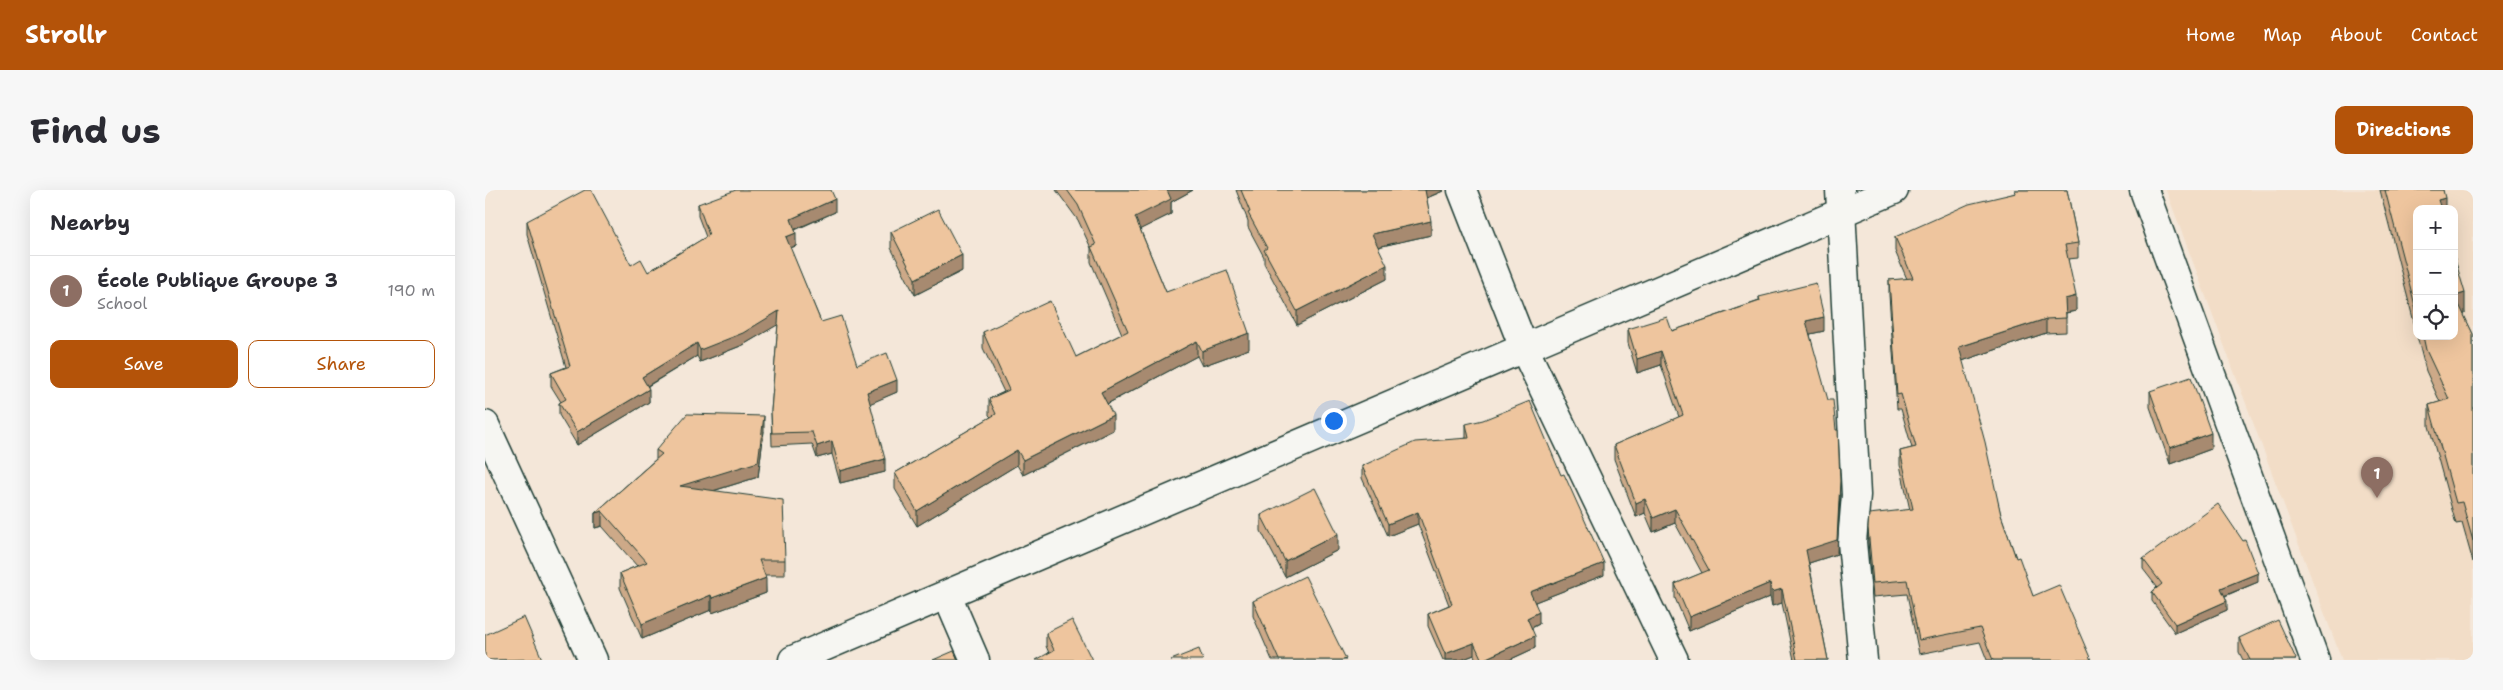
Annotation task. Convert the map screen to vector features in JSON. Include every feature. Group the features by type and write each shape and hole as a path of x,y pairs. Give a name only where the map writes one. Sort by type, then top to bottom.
{"street":[{"path":"1462,190 1524,348 1674,660"},
{"path":"793,660 1524,348 1841,201 1893,190"},
{"path":"2144,190 2315,660"},
{"path":"1841,201 1856,495 1852,542 1863,660"},
{"path":"485,425 593,660"},
{"path":"947,595 975,660"}],"shaded area":[{"path":"2166,190 2473,190 2473,660 2342,660"}],"building":[{"path":"585,190 591,190 631,265 641,259 648,272 709,235 698,204 736,190 831,190 835,199 791,219 796,233 786,237 821,322 841,316 857,365 887,353 897,380 867,392 885,459 840,471 832,441 817,446 812,432 772,433 771,411 779,311 743,333 700,350 697,343 642,377 649,389 577,432 559,403 566,399 551,373 570,366 527,221"},
{"path":"1067,190 1167,190 1171,199 1135,217 1166,292 1227,270 1249,333 1202,351 1197,341 1101,392 1113,415 1023,460 1017,450 917,511 895,473 996,414 989,399 1009,390 983,332 1050,301 1076,357 1128,331 1091,247 1096,245 1078,205"},
{"path":"1241,190 1425,190 1431,221 1372,234 1387,265 1297,311 1264,250 1267,248 1248,213 1250,212"},
{"path":"2015,190 2067,190 2078,243 2065,245 2076,296 2065,299 2066,318 2046,319 1959,347 1985,442 2001,515 2016,558 2019,557 2033,596 2059,585 2091,660 1993,660 1980,628 1919,640 1907,580 1873,583 1868,528 1869,514 1913,509 1900,451 1916,447 1901,394 1897,395 1889,280 1913,278 1895,237 1969,204 2016,193"},
{"path":"2385,190 2443,190 2445,198 2438,200 2440,205 2413,205 2413,298"},
{"path":"938,209 962,255 915,279 891,232"},
{"path":"2458,269 2465,293 2458,295"},
{"path":"1816,283 1824,317 1806,321 1828,400 1833,400 1836,430 1838,430 1840,481 1837,540 1806,550 1828,660 1797,660 1782,589 1772,592 1770,583 1689,617 1675,584 1709,570 1675,509 1653,518 1645,499 1636,503 1614,445 1683,415 1661,351 1637,359 1628,329 1667,317 1672,331 1760,301 1759,297"},
{"path":"2458,302 2473,334 2473,541 2462,502 2456,503 2429,405 2449,399 2426,350 2424,340 2458,340"},
{"path":"2191,377 2211,433 2170,448 2150,391"},
{"path":"1530,401 1561,475 1564,474 1604,563 1530,592 1539,612 1527,618 1535,636 1482,660 1474,643 1445,654 1428,614 1452,604 1418,512 1388,524 1362,466 1415,442 1469,438 1466,424 1483,420"},
{"path":"687,414 764,416 758,462 680,486 783,500 785,560 759,560 766,578 712,598 711,595 642,624 620,573 647,562 602,511 595,513 662,454 656,450"},
{"path":"1315,488 1338,534 1285,561 1261,515"},
{"path":"2218,504 2243,541 2245,540 2258,573 2221,588 2227,601 2175,624 2152,592 2162,584 2143,559"},
{"path":"1305,576 1346,659 1279,660 1253,601"},
{"path":"524,617 542,659 485,660 485,635"},
{"path":"1072,620 1092,660 1036,660 1054,650 1046,633"},
{"path":"2278,620 2296,659 2250,660 2239,638"},
{"path":"1199,649 1203,660 1171,660"},
{"path":"954,651 958,660 933,660"}],"place":[{"name":"École Publique Groupe 3","path":"2377,498"}]}
